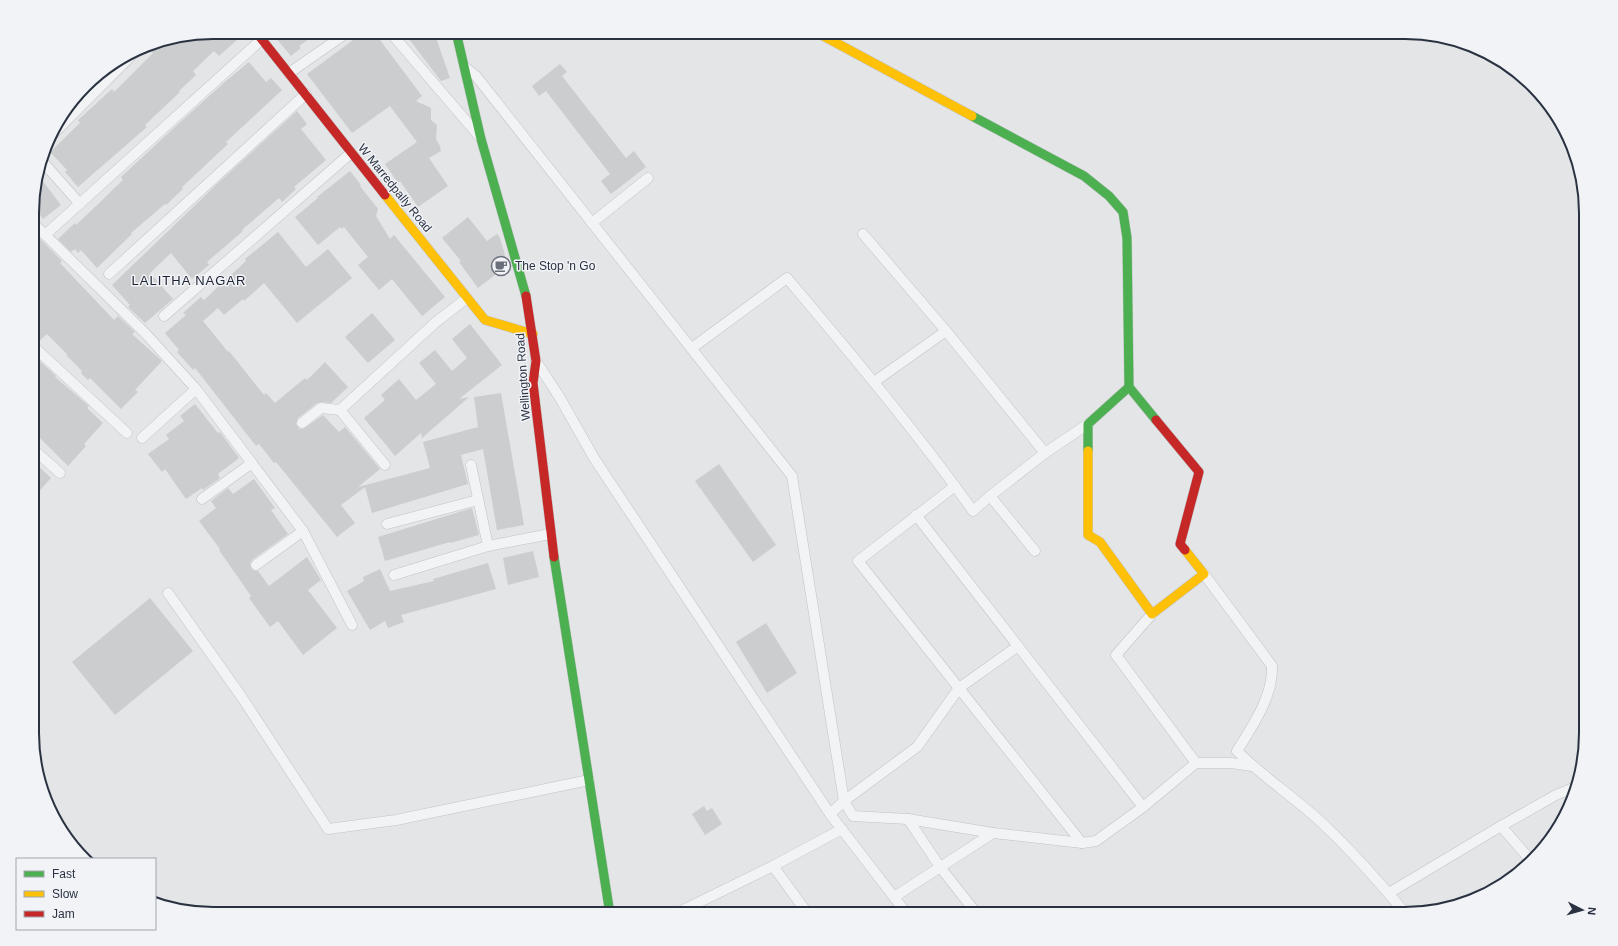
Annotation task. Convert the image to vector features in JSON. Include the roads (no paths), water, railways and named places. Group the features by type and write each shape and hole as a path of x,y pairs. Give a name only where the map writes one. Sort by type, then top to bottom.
{"main road":[{"name":"W Marredpally Road","path":"261,39 485,320 533,334"},
{"name":"Wellington Road","path":"458,39 481,138 526,294 533,334 536,361 533,383 550,534 609,907"},
{"path":"829,39 1084,176 1109,196 1123,212 1127,238 1129,387 1199,472 1180,544 1204,574 1152,614 1100,542 1088,535 1088,424 1129,387"}],"street":[{"path":"45,236 256,39"},
{"path":"289,73 338,39"},
{"path":"396,39 481,138"},
{"path":"63,124 126,62"},
{"path":"465,67 476,76 792,476 844,801 853,816 908,819 993,833 1082,843 1096,841 1143,807 1196,763 1231,763 1252,766"},
{"path":"109,274 306,94"},
{"path":"164,316 351,153"},
{"path":"46,165 80,204"},
{"path":"592,222 648,178"},
{"path":"39,229 145,333 196,388 252,462 302,532 352,625"},
{"path":"863,234 946,331 1045,453"},
{"path":"692,348 787,278 874,382 973,511 1045,453 1088,424"},
{"path":"340,410 436,322 467,298"},
{"path":"874,382 946,331"},
{"path":"39,352 127,433"},
{"path":"536,361 560,398 594,458 830,814 902,907"},
{"path":"142,438 196,388"},
{"path":"302,423 321,408 340,410 385,465"},
{"path":"39,454 60,473"},
{"path":"202,499 252,462"},
{"path":"471,465 488,546"},
{"path":"955,486 858,561 1082,843"},
{"path":"990,496 1035,550"},
{"path":"387,524 478,500"},
{"path":"916,515 1143,807"},
{"path":"256,565 302,532"},
{"path":"394,574 488,546 550,534"},
{"path":"1204,574 1272,666 1272,679 1263,706 1237,751 1252,766 1321,822 1389,893 1400,907"},
{"path":"168,593 241,696 328,829 396,820 589,780"},
{"path":"1152,614 1116,655 1196,763"},
{"path":"830,814 844,801 917,747 959,688 1018,646"},
{"path":"1389,893 1501,826 1556,795 1570,789"},
{"path":"908,819 940,867 971,907"},
{"path":"1501,826 1527,857"},
{"path":"689,907 773,866 842,829"},
{"path":"894,897 993,833"},
{"path":"773,866 803,907"}],"place":[{"name":"The Stop 'n Go","path":"501,266"}],"district":[{"name":"LALITHA NAGAR","path":"189,280"}]}
